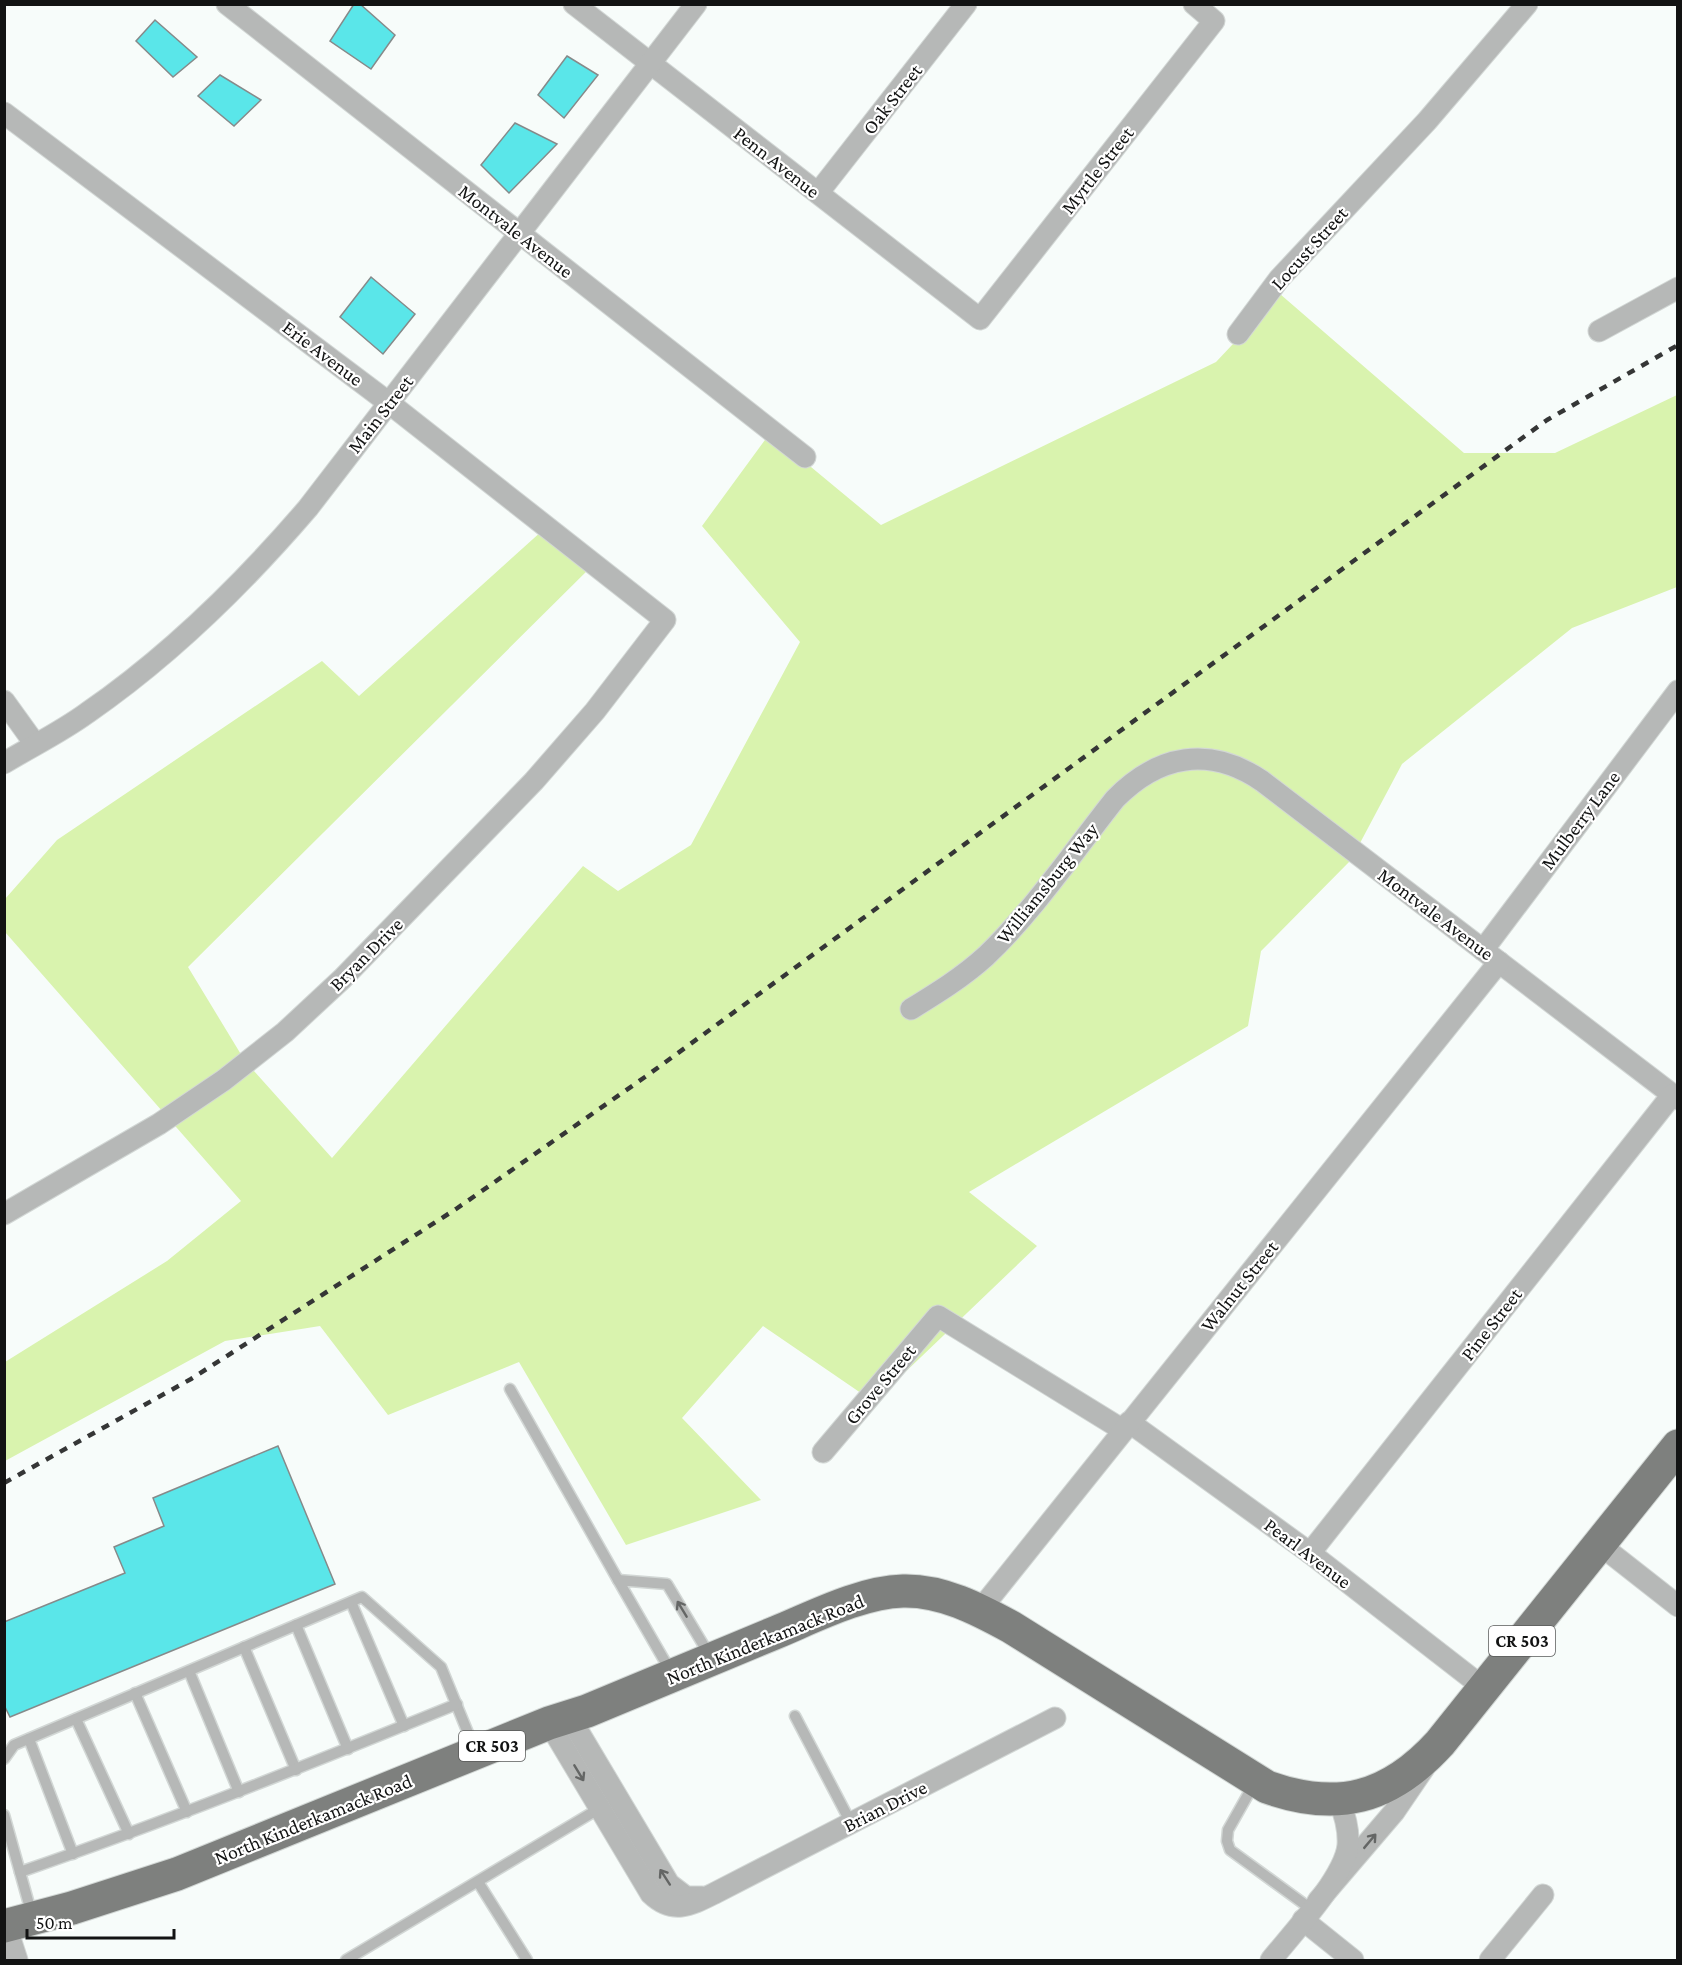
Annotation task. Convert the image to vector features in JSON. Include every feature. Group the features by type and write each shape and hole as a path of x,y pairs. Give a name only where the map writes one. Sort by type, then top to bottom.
{"main road":[{"name":"North Kinderkamack Road","path":"15,1923 104,1899 177,1874 476,1752 587,1711 826,1612 879,1594 903,1591 954,1599 980,1610 1011,1627 1267,1787 1292,1796 1316,1800 1339,1800 1364,1795 1406,1774 1424,1761 1677,1446"}],"street":[{"name":"Montvale Avenue","path":"227,4 804,457"},
{"name":"Penn Avenue","path":"574,4 980,319"},
{"name":"Main Street","path":"4,763 86,714 161,658 229,596 270,553 308,508 696,4"},
{"name":"Oak Street","path":"818,193 966,4"},
{"name":"Myrtle Street","path":"980,319 1214,21 1194,4"},
{"name":"Locust Street","path":"1238,334 1279,279 1427,121 1527,4"},
{"name":"Erie Avenue","path":"4,113 389,403 665,620"},
{"path":"1599,331 1677,288"},
{"name":"Bryan Drive","path":"4,1214 159,1124 224,1080 285,1032 342,979 534,781 595,711 665,620"},
{"name":"Mulberry Lane","path":"1491,956 1677,691"},
{"path":"4,701 35,744"},
{"name":"Montvale Avenue","path":"1182,760 1219,761 1252,774 1675,1097"},
{"name":"Williamsburg Way","path":"911,1009 947,987 985,957 1018,922 1114,799 1130,783 1157,767 1182,760"},
{"name":"Walnut Street","path":"980,1610 1491,956"},
{"name":"Pine Street","path":"1310,1553 1675,1097"},
{"name":"Pearl Avenue","path":"938,1316 1126,1426 1310,1553 1484,1689"},
{"name":"Grove Street","path":"823,1452 938,1316"},
{"path":"1599,1544 1677,1606"},
{"name":"Brian Drive","path":"559,1720 600,1808 651,1894 670,1906 681,1906 695,1903 1055,1719"},
{"name":"Brian Drive","path":"559,1720 669,1884 686,1897 697,1898 715,1893"},
{"path":"1271,1960 1394,1812 1440,1743"},
{"path":"1311,1910 1338,1872 1348,1847 1348,1829 1339,1800"},
{"path":"1490,1960 1544,1894"},
{"path":"1311,1910 1353,1960"},
{"path":"15,1923 17,1960"}],"lane":[{"path":"510,1389 673,1676"},
{"path":"618,1580 667,1584 712,1659"},
{"path":"4,1759 14,1745 362,1597 441,1666 476,1752"},
{"path":"351,1602 404,1726"},
{"path":"296,1625 348,1749"},
{"path":"244,1647 296,1770"},
{"path":"189,1671 239,1792"},
{"path":"135,1694 186,1812"},
{"path":"20,1872 239,1792 457,1704"},
{"path":"795,1716 851,1823"},
{"path":"76,1719 129,1834"},
{"path":"29,1739 73,1854"},
{"path":"1256,1780 1228,1830 1227,1841 1230,1850 1311,1910"},
{"path":"346,1960 600,1808"},
{"path":"4,1815 20,1872 15,1923"},
{"path":"478,1882 527,1960"}],"green space":[{"path":"1280,294 1464,453 1555,453 1677,395 1677,587 1572,628 1402,764 1351,860 1261,951 1248,1026 969,1192 1037,1246 874,1402 763,1326 682,1418 761,1500 626,1545 519,1362 388,1415 320,1326 225,1341 5,1461 5,1362 167,1261 241,1201 5,932 5,899 57,840 322,661 359,696 543,530 594,564 188,967 245,1061 332,1158 583,866 618,891 691,845 800,642 702,526 770,433 881,525 1216,362"}],"building":[{"path":"354,4 360,4 395,35 371,69 330,41"},
{"path":"155,20 197,57 173,77 136,41"},
{"path":"567,56 598,75 564,118 538,95"},
{"path":"220,75 261,100 234,126 198,96"},
{"path":"515,123 557,144 509,193 481,165"},
{"path":"371,277 415,314 383,354 340,317"},
{"path":"278,1446 335,1584 10,1717 4,1705 4,1622 125,1573 114,1547 164,1526 153,1498"}],"railway":[{"path":"4,1483 191,1379 456,1209 645,1077 1547,420 1678,345"}]}
